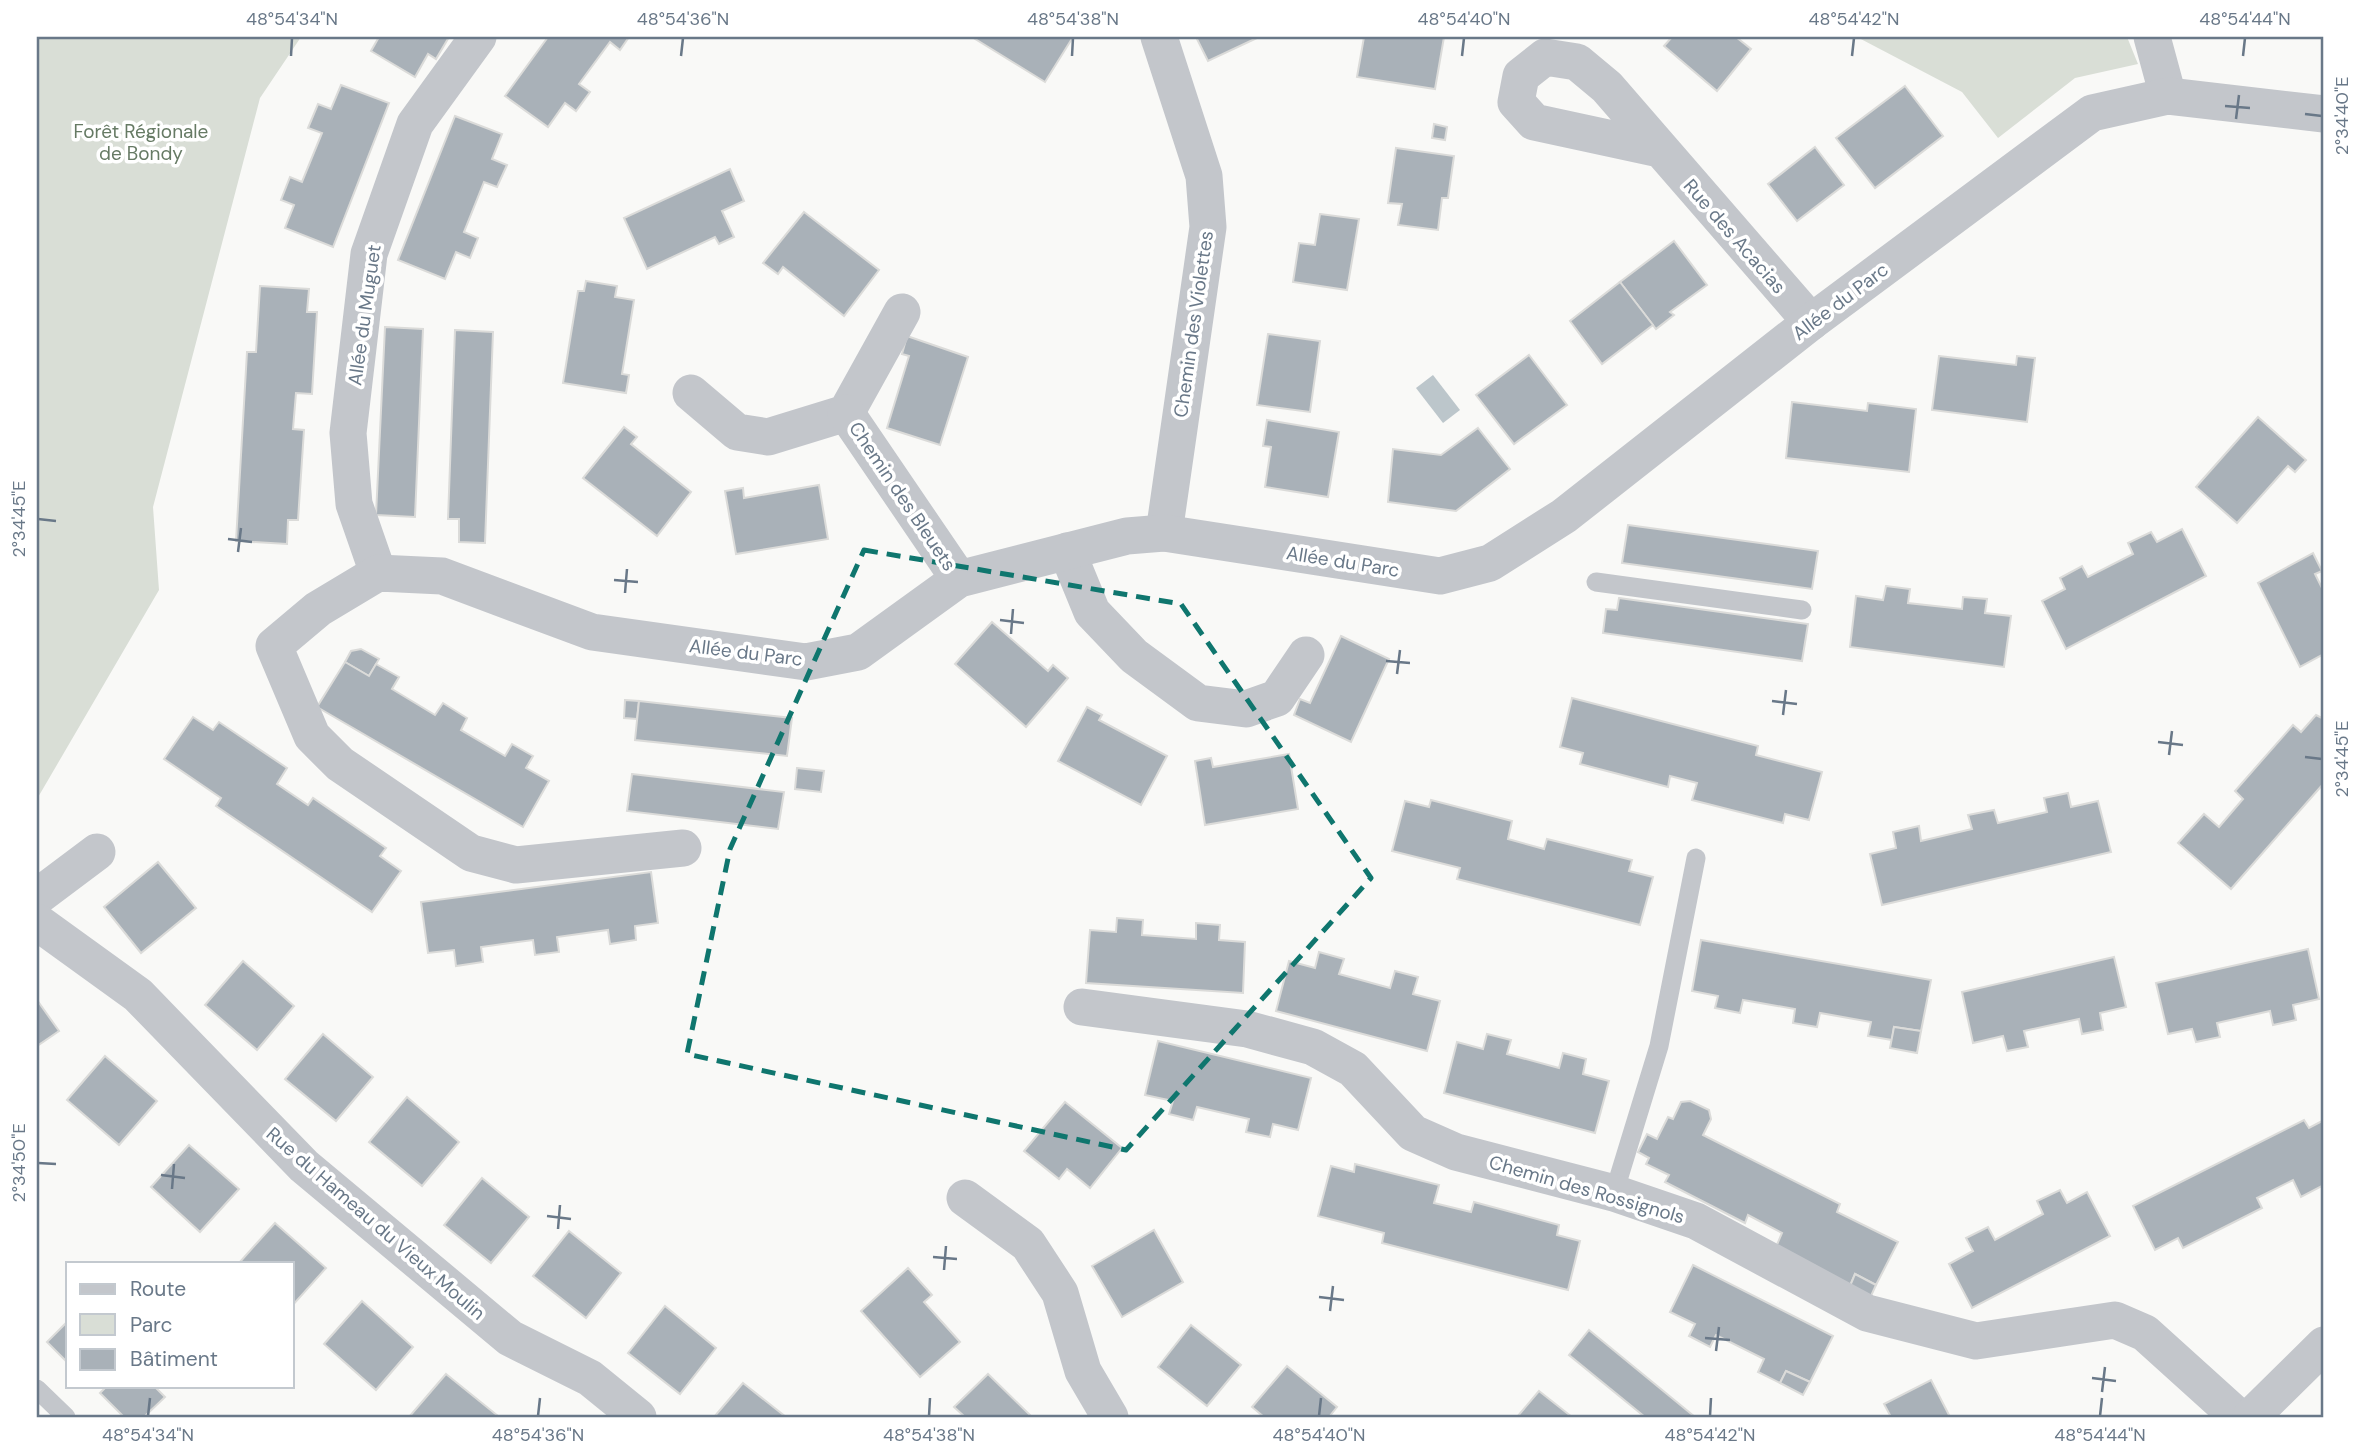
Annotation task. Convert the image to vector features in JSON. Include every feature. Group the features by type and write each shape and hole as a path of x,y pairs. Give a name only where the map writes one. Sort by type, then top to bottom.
{"street":[{"name":"Allée du Muguet","path":"378,573 354,504 348,433 369,254 415,124 478,37"},
{"name":"Chemin des Violettes","path":"1159,37 1204,176 1208,227 1164,533"},
{"path":"2152,37 2168,96"},
{"name":"Allée du Parc","path":"378,573 442,576 592,632 807,662 858,652 959,579 1127,536 1164,533 1440,576 1490,564 1564,516 1811,322 2092,113 2168,96 2324,114"},
{"name":"Rue des Acacias","path":"1659,149 1811,322"},
{"name":"Chemin des Bleuets","path":"691,393 737,432 768,437 846,413 902,312"},
{"name":"Chemin des Bleuets","path":"846,413 959,579"},
{"path":"1067,551 1092,612 1134,656 1198,703 1246,709 1277,698 1306,655"},
{"path":"378,573 318,609 274,646 312,736 340,764 471,853 516,866 683,848"},
{"path":"37,898 97,852"},
{"name":"Rue du Hameau du Vieux Moulin","path":"37,922 138,995 220,1083 304,1166 510,1338 590,1378 638,1417"},
{"name":"Chemin des Rossignols","path":"1082,1007 1247,1030 1314,1047 1353,1069 1413,1133 1456,1152 1614,1193 1696,1221 1867,1313 1976,1341 2115,1320 2145,1333 2238,1417"},
{"path":"965,1198 1028,1244 1060,1293 1083,1371 1110,1417"},
{"path":"2251,1417 2321,1354"}],"lane":[{"path":"1596,582 1802,610"},
{"path":"1614,1193 1659,1046 1696,858"},
{"path":"37,1389 66,1417"}],"highlighted area":[{"path":"864,550 1181,604 1371,878 1126,1150 687,1054 730,849"}],"green space":[{"name":"Forêt Régionale de Bondy","path":"37,37 301,37 260,98 153,507 159,590 37,799"},
{"path":"1857,37 2127,37 2138,64 2075,78 1998,138 1962,92"}],"shaded area":[{"path":"1433,375 1460,410 1443,423 1416,388"}],"building":[{"path":"379,37 449,37 436,59 428,54 415,77 371,51"},
{"path":"548,37 629,37 620,50 610,42 579,84 590,92 576,111 565,103 548,127 505,96"},
{"path":"972,37 1073,37 1045,82"},
{"path":"1196,37 1259,37 1208,61"},
{"path":"1364,37 1444,37 1435,89 1357,77"},
{"path":"1672,37 1736,37 1751,49 1717,91 1664,46"},
{"path":"341,85 389,103 333,247 285,228 294,205 281,200 290,177 302,182 322,133 308,128 318,104 331,109"},
{"path":"1905,86 1943,136 1875,188 1836,138"},
{"path":"455,116 502,134 492,159 507,165 497,187 484,182 464,232 478,238 470,258 456,252 445,279 398,260"},
{"path":"1434,124 1447,127 1445,140 1432,138"},
{"path":"1815,147 1844,185 1797,221 1768,184"},
{"path":"1396,148 1454,156 1448,198 1442,198 1438,230 1398,225 1402,204 1388,203"},
{"path":"730,169 744,201 722,211 734,237 719,244 715,237 647,269 624,218"},
{"path":"804,212 879,270 844,316 783,267 778,274 763,263"},
{"path":"1320,214 1359,219 1347,290 1293,282 1299,243 1315,245"},
{"path":"1674,241 1707,285 1670,312 1674,315 1656,329 1620,282"},
{"path":"586,281 617,286 615,297 634,300 622,374 629,375 626,393 563,383 578,291 584,291"},
{"path":"1620,282 1653,325 1602,364 1570,321"},
{"path":"260,286 309,289 307,312 317,312 312,394 296,393 293,429 304,430 298,520 288,520 287,544 236,541 247,352 256,352"},
{"path":"385,327 423,329 415,517 376,515"},
{"path":"455,330 493,332 485,543 459,542 459,519 448,519"},
{"path":"1268,334 1320,341 1310,412 1257,405"},
{"path":"907,336 968,357 940,445 887,428 909,356 902,354"},
{"path":"1529,355 1567,405 1514,444 1476,395"},
{"path":"1939,356 2016,365 2017,356 2035,358 2027,422 1932,410"},
{"path":"1792,402 1867,411 1868,403 1916,409 1909,472 1786,458"},
{"path":"2258,417 2306,460 2295,472 2288,466 2237,523 2196,487"},
{"path":"1267,420 1339,432 1328,497 1265,487 1271,447 1263,446"},
{"path":"624,427 637,437 631,444 691,492 657,536 583,478"},
{"path":"1478,428 1510,469 1456,511 1388,502 1393,449 1441,455"},
{"path":"819,485 828,539 736,554 725,491 743,488 744,498"},
{"path":"1628,525 1818,551 1812,589 1622,563"},
{"path":"2182,529 2206,576 2066,649 2042,601 2065,589 2060,578 2082,566 2088,577 2133,554 2128,543 2151,532 2157,542"},
{"path":"2313,553 2322,571 2315,574 2324,592 2324,654 2300,667 2258,583"},
{"path":"1886,586 1910,589 1908,603 1962,609 1963,597 1987,599 1985,613 2011,616 2004,667 1850,647 1856,596 1883,600"},
{"path":"1619,598 1808,624 1802,661 1603,633 1606,609 1617,610"},
{"path":"992,622 1048,671 1053,665 1068,678 1026,727 955,664"},
{"path":"1341,636 1389,659 1351,742 1294,715 1300,699 1310,703"},
{"path":"361,649 379,659 369,676 345,662 351,651"},
{"path":"345,662 369,676 376,664 399,677 392,689 435,715 443,703 467,718 461,730 505,756 512,744 533,756 526,768 549,781 523,827 317,707"},
{"path":"1572,698 1758,746 1756,755 1822,772 1809,820 1785,814 1783,823 1692,800 1697,783 1670,776 1668,787 1580,764 1583,753 1560,747"},
{"path":"625,700 639,701 637,719 624,718"},
{"path":"639,701 792,718 787,756 635,740"},
{"path":"1087,707 1102,715 1099,720 1167,756 1141,805 1058,761"},
{"path":"2316,715 2324,719 2324,783 2231,889 2178,843 2204,814 2219,827 2243,799 2235,791 2293,725 2301,732"},
{"path":"193,717 213,730 219,722 287,768 277,784 308,805 313,798 386,848 380,856 401,871 372,912 216,806 221,798 164,759"},
{"path":"1289,754 1298,809 1205,825 1195,761 1211,758 1213,767"},
{"path":"797,768 824,771 821,792 795,789"},
{"path":"632,774 784,792 778,829 627,811"},
{"path":"2068,793 2071,807 2098,801 2111,852 1882,905 1870,854 1896,848 1893,832 1919,826 1921,841 1972,829 1968,815 1994,810 1998,823 2047,812 2044,798"},
{"path":"1431,800 1512,821 1508,839 1544,849 1547,839 1632,860 1629,871 1653,877 1640,925 1457,879 1460,868 1392,851 1405,801 1429,807"},
{"path":"158,862 196,908 141,953 104,907"},
{"path":"651,872 658,923 635,926 636,940 610,944 608,930 557,937 559,952 535,955 533,940 481,947 483,962 456,966 454,950 428,953 421,902"},
{"path":"1117,918 1143,920 1142,935 1196,939 1196,923 1220,925 1219,940 1245,942 1243,993 1086,983 1090,930 1116,932"},
{"path":"1701,940 1931,980 1921,1031 1894,1027 1892,1040 1868,1036 1871,1022 1820,1013 1817,1027 1793,1023 1795,1009 1743,1000 1740,1013 1715,1008 1718,996 1692,991"},
{"path":"2308,949 2319,999 2293,1005 2296,1020 2273,1025 2270,1011 2217,1023 2220,1037 2196,1042 2192,1029 2168,1034 2156,983"},
{"path":"1319,952 1344,959 1339,974 1390,988 1395,971 1418,977 1413,994 1440,1001 1427,1051 1276,1011 1289,961 1315,968"},
{"path":"2114,957 2126,1007 2100,1013 2103,1030 2082,1034 2079,1019 2024,1031 2028,1047 2007,1051 2003,1036 1973,1043 1962,992"},
{"path":"243,961 294,1006 257,1050 205,1005"},
{"path":"37,1000 59,1031 37,1046"},
{"path":"1894,1027 1921,1031 1917,1053 1890,1048"},
{"path":"323,1034 373,1077 336,1121 285,1079"},
{"path":"1487,1034 1511,1040 1507,1054 1559,1068 1563,1053 1586,1059 1583,1074 1609,1081 1595,1133 1444,1093 1457,1042 1483,1049"},
{"path":"1158,1041 1311,1078 1298,1130 1273,1124 1270,1137 1246,1132 1249,1119 1197,1107 1193,1120 1169,1114 1173,1101 1145,1095"},
{"path":"105,1056 157,1101 119,1145 67,1100"},
{"path":"407,1097 459,1142 422,1186 369,1142"},
{"path":"1690,1101 1709,1110 1711,1119 1703,1135 1840,1204 1837,1212 1898,1242 1876,1285 1855,1274 1850,1286 1776,1247 1782,1233 1748,1215 1745,1223 1665,1182 1669,1175 1646,1164 1649,1158 1638,1152 1647,1134 1657,1139 1668,1117 1673,1119 1681,1102"},
{"path":"1065,1102 1122,1148 1090,1188 1067,1169 1059,1179 1024,1151"},
{"path":"2304,1120 2309,1128 2324,1120 2324,1185 2301,1197 2293,1180 2257,1198 2262,1208 2183,1248 2178,1238 2155,1250 2133,1206"},
{"path":"189,1145 239,1189 200,1232 151,1187"},
{"path":"1355,1164 1439,1185 1434,1203 1471,1212 1474,1202 1559,1225 1557,1235 1580,1241 1568,1290 1382,1243 1384,1233 1318,1216 1331,1166 1354,1172"},
{"path":"482,1178 529,1217 491,1263 444,1225"},
{"path":"2060,1190 2067,1203 2087,1192 2110,1236 1972,1308 1949,1264 1973,1251 1966,1238 1988,1227 1995,1240 2043,1214 2037,1201"},
{"path":"275,1223 326,1268 294,1304 294,1262 240,1262"},
{"path":"1154,1230 1183,1282 1122,1317 1092,1266"},
{"path":"569,1231 621,1273 586,1318 533,1276"},
{"path":"1693,1265 1833,1336 1810,1382 1786,1371 1780,1383 1758,1372 1764,1359 1716,1335 1710,1347 1689,1336 1695,1324 1670,1312"},
{"path":"908,1268 932,1295 924,1302 960,1342 920,1377 861,1311"},
{"path":"1855,1274 1876,1285 1871,1296 1850,1286"},
{"path":"362,1301 413,1347 376,1390 324,1344"},
{"path":"665,1306 716,1348 680,1394 628,1353"},
{"path":"66,1323 66,1361 47,1342"},
{"path":"1191,1325 1241,1365 1207,1406 1158,1367"},
{"path":"1589,1330 1695,1417 1645,1417 1569,1355"},
{"path":"1287,1366 1337,1407 1329,1417 1264,1417 1252,1407"},
{"path":"1786,1371 1810,1382 1803,1395 1780,1383"},
{"path":"446,1374 498,1416 409,1417"},
{"path":"988,1374 1032,1417 965,1417 954,1407"},
{"path":"1931,1380 1950,1417 1891,1417 1884,1404"},
{"path":"743,1383 786,1417 714,1417"},
{"path":"105,1388 156,1388 165,1397 144,1417 124,1417 100,1393"},
{"path":"1539,1391 1572,1417 1517,1417"}]}
